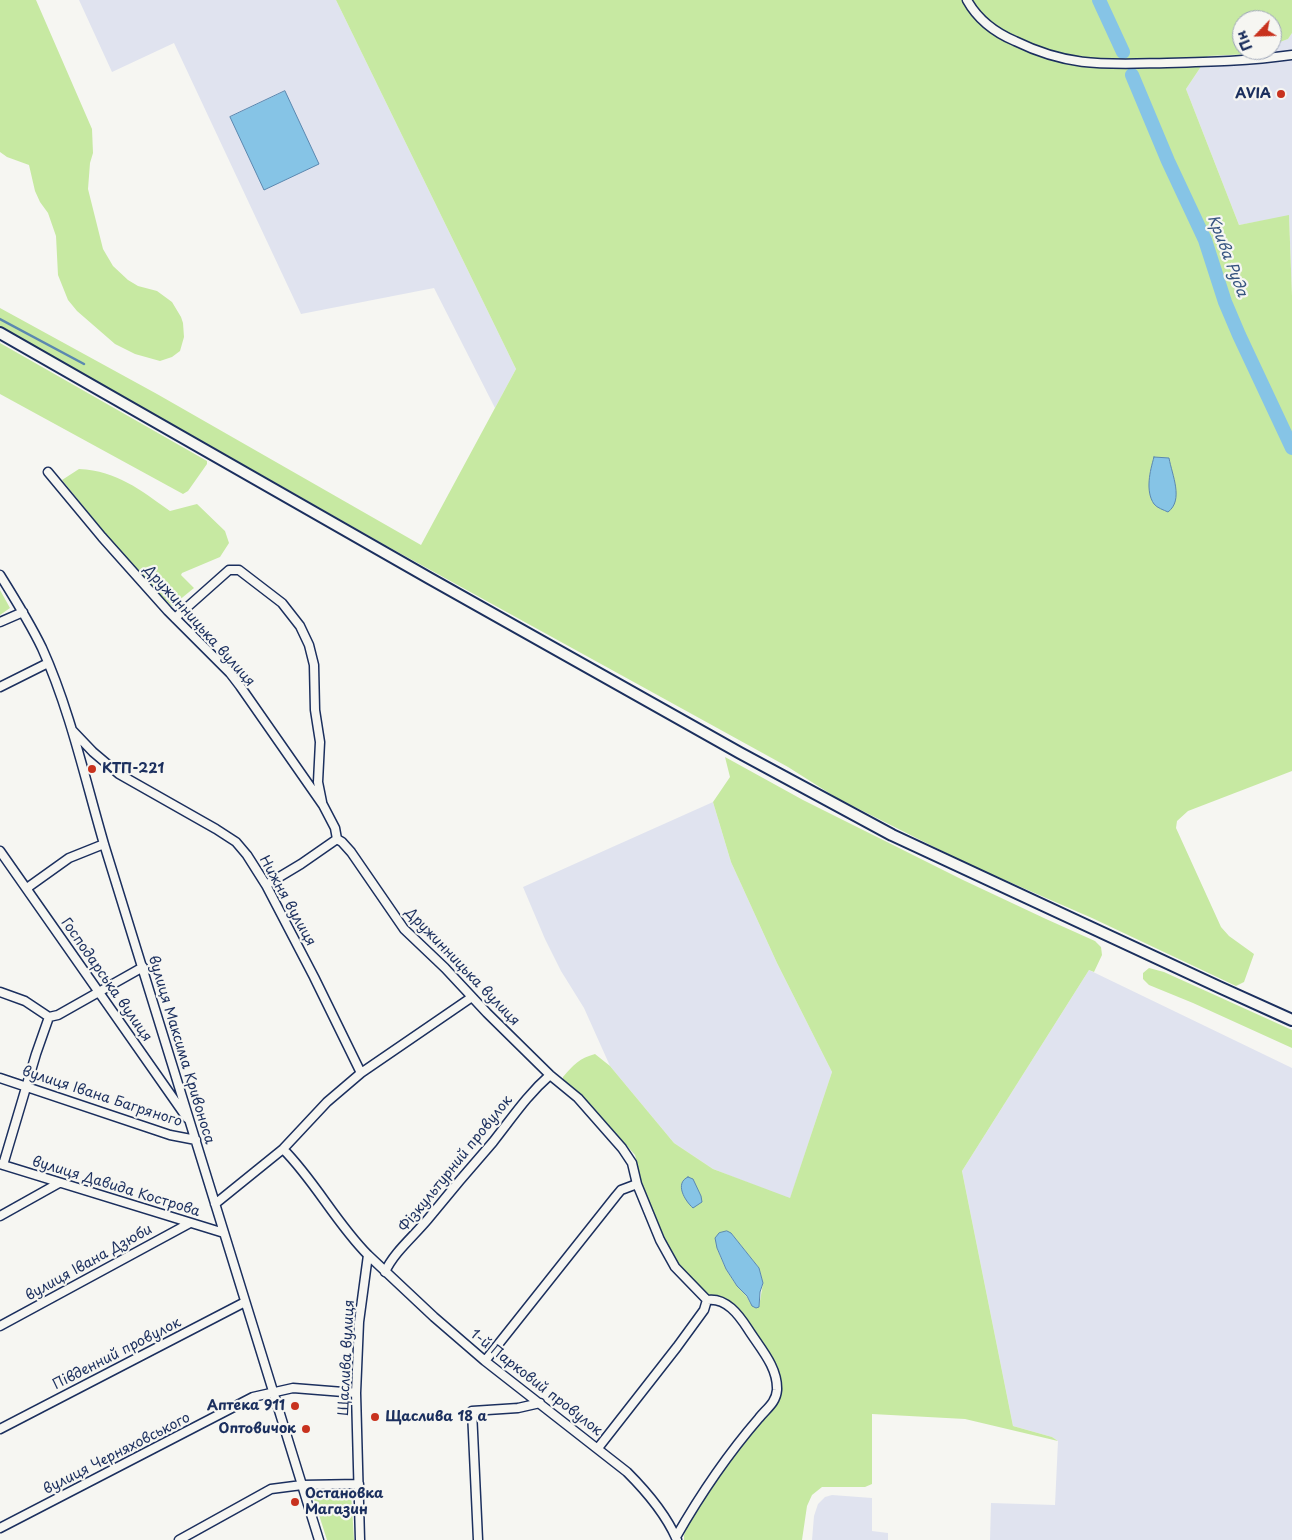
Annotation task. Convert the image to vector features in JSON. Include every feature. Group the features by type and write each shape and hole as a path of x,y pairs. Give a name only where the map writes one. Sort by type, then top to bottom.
{"main road":[{"path":"0,332 428,578 731,748 892,835 1292,1020"}],"street":[{"path":"967,0 978,17 998,32 1036,51 1066,60 1102,64 1210,62 1292,55"},
{"name":"Дружинницька вулиця","path":"48,472 175,618 230,673 323,805 335,828 337,839 351,852 404,929 550,1075 578,1098 622,1148 632,1164 660,1240 675,1267 707,1300 719,1300 738,1314 768,1359 776,1380 777,1392 774,1403 758,1418 717,1472 694,1505 676,1538"},
{"path":"175,618 229,570 234,569 240,570 282,603 300,626 309,645 314,665 314,702 320,742 318,782 323,805"},
{"name":"вулиця Максима Кривоноса","path":"0,575 23,612 48,662 71,729 104,844 319,1540"},
{"path":"0,622 23,612"},
{"path":"0,687 48,662"},
{"name":"Нижня вулиця","path":"71,729 93,752 119,774 216,828 236,842 247,855 266,885 361,1073"},
{"path":"266,885 337,839"},
{"path":"26,888 69,858 104,844"},
{"name":"Господарська вулиця","path":"0,851 191,1124"},
{"path":"0,992 26,1001 49,1017 58,1015 143,967"},
{"path":"215,1204 283,1149 327,1102 361,1073 472,997"},
{"path":"2,1165 49,1017"},
{"name":"Фізкультурний провулок","path":"385,1272 393,1257 421,1227 524,1101 550,1075"},
{"name":"вулиця Івана Багряного","path":"0,1078 170,1135 196,1140"},
{"path":"283,1149 325,1200 358,1245 368,1255"},
{"name":"вулиця Давида Кострова","path":"2,1165 224,1233"},
{"path":"0,1216 59,1183"},
{"path":"485,1361 616,1196 625,1188 638,1184"},
{"name":"вулиця Івана Дзюби","path":"0,1326 190,1223"},
{"name":"1-й Парковий провулок","path":"368,1255 485,1361 627,1472 648,1493 661,1511 676,1538"},
{"name":"Щаслива вулиця","path":"360,1540 356,1393 358,1322 368,1255"},
{"path":"598,1448 677,1347 704,1310 707,1300"},
{"name":"Південний провулок","path":"0,1429 245,1302"},
{"name":"вулиця Черняховського","path":"0,1528 253,1397 293,1388 356,1393"},
{"path":"478,1540 472,1411 518,1408 540,1404"},
{"path":"179,1540 245,1505 264,1492 286,1486 359,1484"}],"shaded area":[{"path":"79,0 336,0 516,369 495,408 434,288 301,314 174,43 112,72"},
{"path":"1292,33 1292,296 1289,216 1239,225 1186,89 1208,56 1232,55 1232,60 1282,60 1282,41 1288,39"},
{"path":"713,802 731,862 777,963 832,1072 790,1199 713,1169 674,1143 610,1066 584,1008 561,971 545,939 523,887"},
{"path":"1089,970 1292,1068 1292,1540 990,1540 991,1503 1055,1505 1058,1441 1052,1437 1013,1426 962,1171"},
{"path":"832,1495 872,1498 872,1531 888,1533 888,1540 812,1540 814,1516 818,1504 825,1497"}],"green space":[{"path":"0,0 36,0 92,129 93,153 90,163 88,189 103,249 113,266 128,280 138,286 157,291 172,302 181,317 184,337 180,351 172,357 160,361 135,354 115,344 77,311 68,300 58,275 56,236 48,213 35,191 29,165 7,157 0,152"},
{"path":"336,0 1292,0 1292,33 1288,39 1282,41 1282,10 1232,10 1232,55 1208,56 1186,89 1239,225 1289,215 1292,296 1292,771 1188,811 1177,821 1176,828 1221,927 1229,936 1254,954 1244,982 1236,986 1092,918 968,864 837,798 788,767 385,545 0,326 0,308 157,394 421,545 516,369","holes":["1169,458 1171,471 1155,505 1150,494 1150,472"]},
{"path":"0,343 207,461 207,464 188,491 183,494 0,394"},
{"path":"79,469 105,473 128,483 170,511 197,504 225,531 229,543 220,557 182,573 181,575 194,588 172,606 144,581 62,480"},
{"path":"0,590 10,608 0,615"},
{"path":"725,757 803,800 963,880 1095,941 1101,947 1102,955 1094,972 1089,970 962,1171 1013,1426 1052,1437 1058,1441 965,1419 872,1414 872,1484 865,1487 822,1487 812,1495 807,1506 802,1540 684,1540 684,1535 693,1513 720,1473 776,1404 781,1390 779,1374 773,1359 734,1305 727,1300 708,1295 677,1264 658,1227 643,1188 635,1155 591,1105 563,1079 577,1062 595,1054 610,1066 674,1143 713,1169 790,1198 832,1072 777,963 731,862 713,802 730,777","holes":["731,1233 759,1268 763,1283 759,1307 750,1303 735,1283 726,1269 717,1248"]},
{"path":"1149,968 1164,972 1292,1030 1292,1048 1149,985 1143,979 1143,973"},
{"path":"351,1492 354,1540 327,1540 313,1496"}],"water":[{"path":"285,91 319,164 264,190 230,117"},
{"path":"1154,457 1169,458 1176,494 1173,507 1168,512 1155,505 1151,499 1149,487"},
{"path":"688,1177 693,1179 702,1202 693,1208 684,1197 681,1188 682,1183"},
{"path":"727,1231 731,1233 759,1268 763,1283 759,1307 752,1306 747,1296 737,1286 726,1269 717,1248 715,1238 719,1233"}],"waterway":[{"name":"Крива Руда","path":"1099,0 1123,52"},
{"name":"Крива Руда","path":"1132,75 1168,161 1205,240 1225,302 1239,335 1292,448"},
{"path":"0,319 84,364"}],"place":[{"name":"AVIA","path":"1281,94"},
{"name":"КТП-221","path":"92,769"},
{"name":"Аптека 911","path":"295,1406"},
{"name":"Щаслива 18 а","path":"375,1417"},
{"name":"Оптовичок","path":"306,1429"},
{"name":"Остановка Магазин","path":"295,1502"}]}
